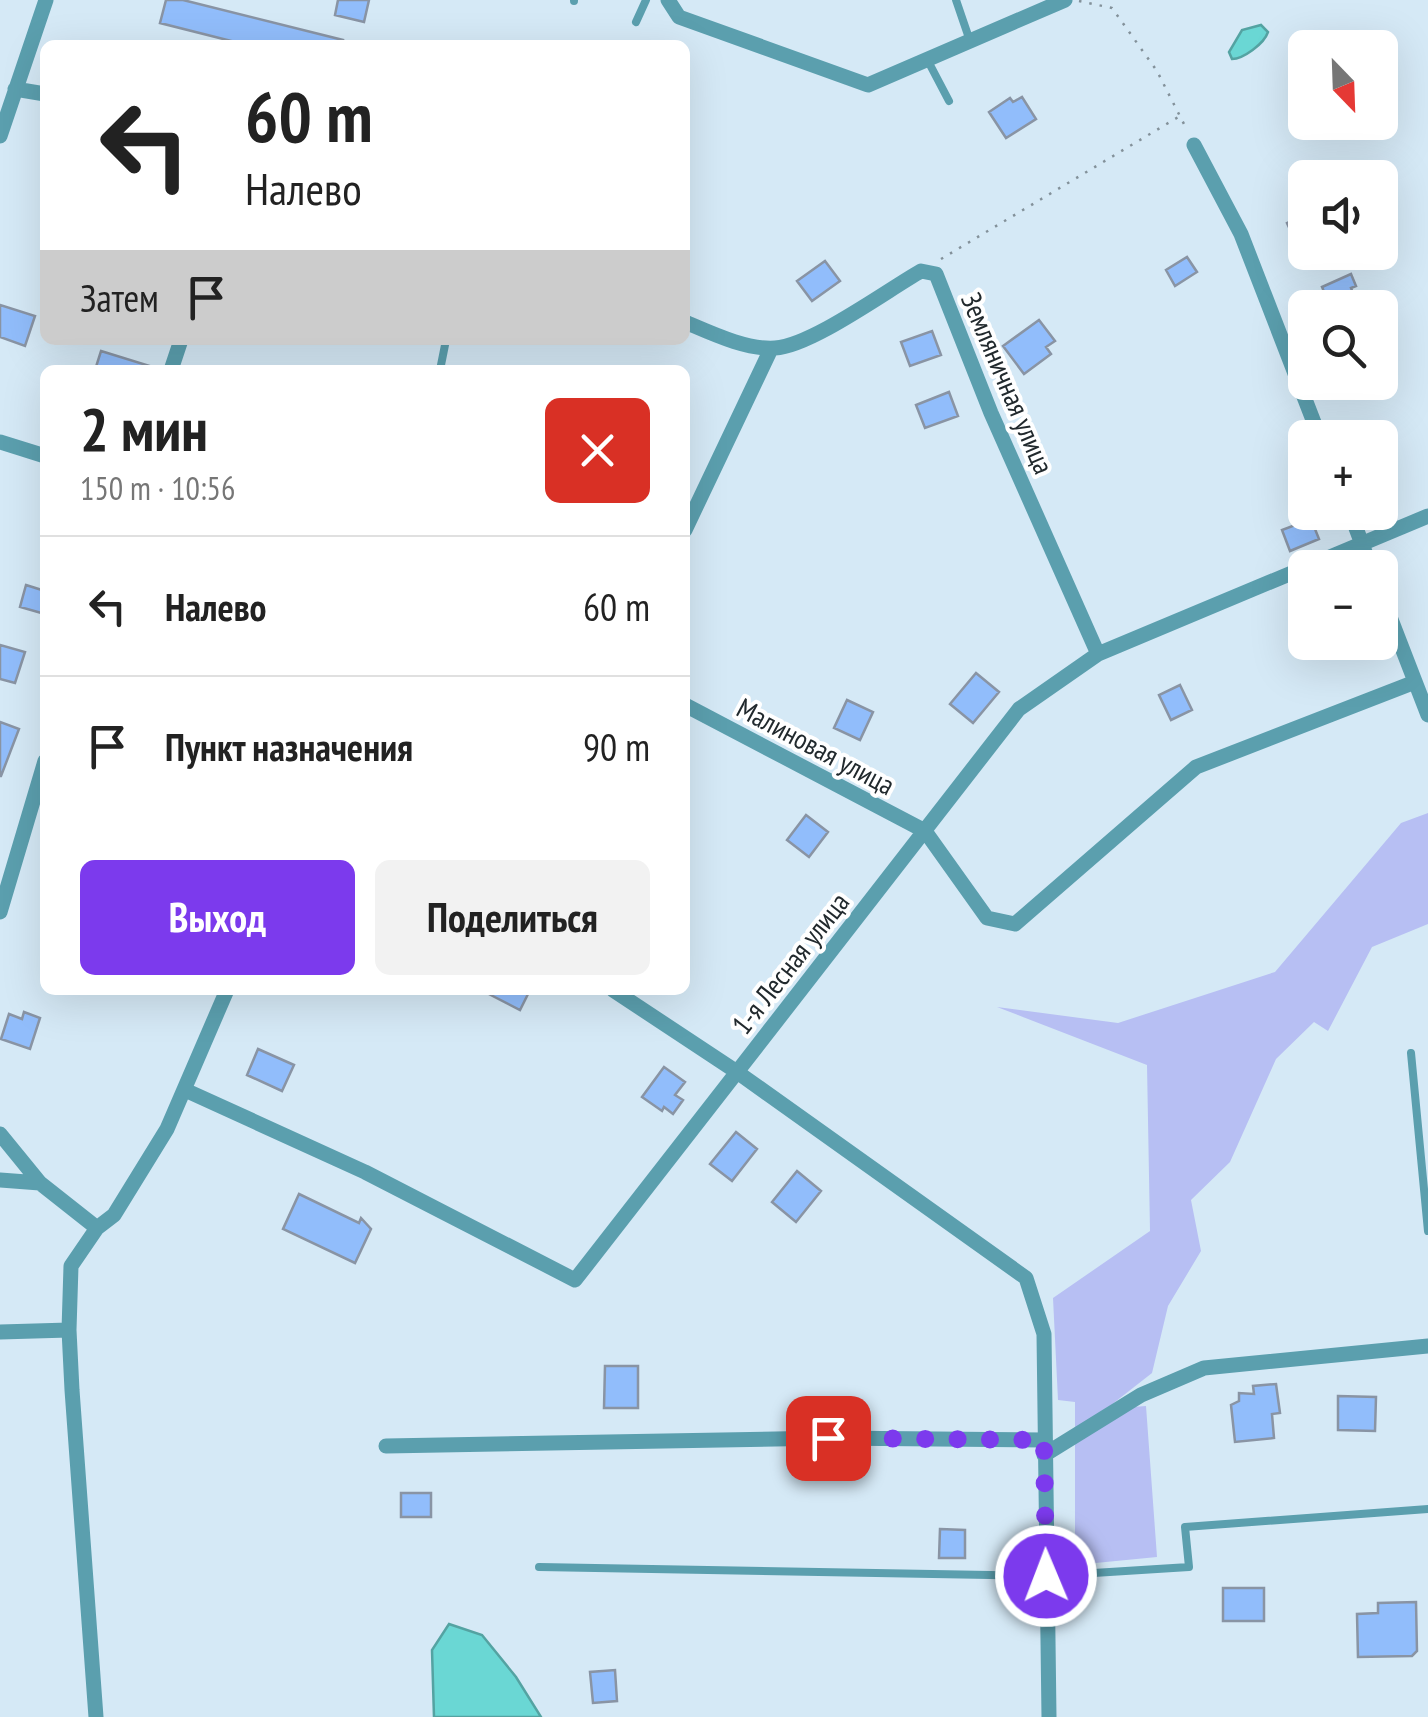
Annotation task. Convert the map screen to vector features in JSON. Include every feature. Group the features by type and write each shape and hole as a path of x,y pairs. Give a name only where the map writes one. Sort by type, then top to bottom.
{"street":[{"path":"0,136 46,0"},
{"path":"668,0 679,17 868,85 1069,0"},
{"path":"15,89 40,93"},
{"path":"1194,145 1241,234 1313,420"},
{"path":"690,324 718,336 771,349 795,346 920,271"},
{"name":"Земляничная улица","path":"920,271 936,274 991,413 1098,654"},
{"path":"690,519 771,349"},
{"path":"0,442 40,454"},
{"name":"1-я Лесная улица","path":"1048,1717 1044,1334 1026,1278 737,1072 1019,709 1098,654 1428,516"},
{"path":"1357,530 1364,550"},
{"path":"1398,638 1428,715"},
{"path":"925,831 987,918 1015,924 1196,767 1415,682"},
{"name":"Малиновая улица","path":"690,708 925,831"},
{"path":"0,912 40,778"},
{"path":"96,1717 69,1330 71,1266 97,1228 114,1215 167,1129 224,995"},
{"path":"185,1090 366,1172 575,1280 737,1072 621,995"},
{"path":"0,1134 40,1183 97,1228"},
{"path":"0,1180 40,1183"},
{"path":"0,1332 69,1330"},
{"path":"386,1446 828,1438 1044,1447 1141,1395 1204,1368 1428,1346"}],"lane":[{"path":"636,22 646,0"},
{"path":"956,0 970,41"},
{"path":"928,59 949,101"},
{"path":"1412,1053 1428,1231"},
{"path":"539,1568 1046,1576 1188,1567 1185,1527 1428,1509"}],"path":[{"path":"1069,0 1112,8 1156,71 1194,145"},
{"path":"920,271 1180,116"}],"shaded area":[{"path":"1261,25 1268,32 1262,41 1247,54 1232,59 1229,52 1242,30"},
{"path":"1428,813 1428,924 1372,947 1328,1031 1314,1022 1276,1059 1230,1162 1191,1200 1201,1251 1168,1306 1152,1373 1106,1409 1146,1406 1157,1557 1075,1565 1075,1402 1058,1400 1053,1298 1150,1231 1147,1065 997,1007 1118,1023 1275,972 1401,823"},
{"path":"449,1624 482,1635 516,1677 541,1717 434,1717 432,1650"}],"building":[{"path":"166,0 183,0 343,40 227,40 160,23"},
{"path":"338,0 369,0 364,22 335,15"},
{"path":"1022,97 1036,119 1006,138 989,112 1010,98 1013,102"},
{"path":"1187,257 1197,272 1175,286 1166,270"},
{"path":"825,261 840,281 812,301 797,281"},
{"path":"1351,274 1356,286 1352,290 1322,287"},
{"path":"0,305 35,316 25,346 0,337"},
{"path":"1039,320 1055,341 1046,347 1051,354 1024,374 1003,346"},
{"path":"932,331 941,355 910,366 901,342"},
{"path":"101,351 146,365 97,365"},
{"path":"949,392 958,416 925,428 916,405"},
{"path":"1282,530 1315,530 1319,539 1290,550"},
{"path":"26,585 40,589 40,613 20,607"},
{"path":"0,645 25,652 15,683 0,679"},
{"path":"976,673 999,692 973,723 950,704"},
{"path":"1180,685 1192,710 1171,720 1159,695"},
{"path":"847,700 873,712 860,740 834,728"},
{"path":"0,722 19,729 1,776 0,776"},
{"path":"806,815 828,832 809,857 787,840"},
{"path":"491,995 528,995 520,1010"},
{"path":"24,1012 40,1018 30,1049 1,1039 9,1014 22,1019"},
{"path":"258,1049 294,1065 282,1091 247,1075"},
{"path":"664,1067 685,1082 675,1095 683,1100 673,1114 642,1097"},
{"path":"736,1132 757,1149 732,1181 710,1164"},
{"path":"797,1171 821,1191 796,1222 772,1202"},
{"path":"299,1194 359,1223 361,1218 371,1229 355,1263 283,1229"},
{"path":"605,1366 638,1366 638,1408 604,1408"},
{"path":"1276,1384 1280,1413 1272,1414 1274,1438 1235,1442 1231,1405 1239,1401 1239,1393 1254,1394 1253,1386"},
{"path":"1338,1396 1376,1397 1375,1431 1338,1430"},
{"path":"401,1493 431,1493 431,1517 401,1517"},
{"path":"940,1529 965,1530 965,1558 939,1558"},
{"path":"1223,1588 1264,1588 1264,1621 1223,1621"},
{"path":"1416,1602 1417,1651 1412,1656 1358,1657 1357,1614 1378,1613 1378,1603"},
{"path":"615,1670 617,1701 593,1703 590,1672"}],"route":[{"path":"828,1438 1044,1440 1046,1576"}]}
